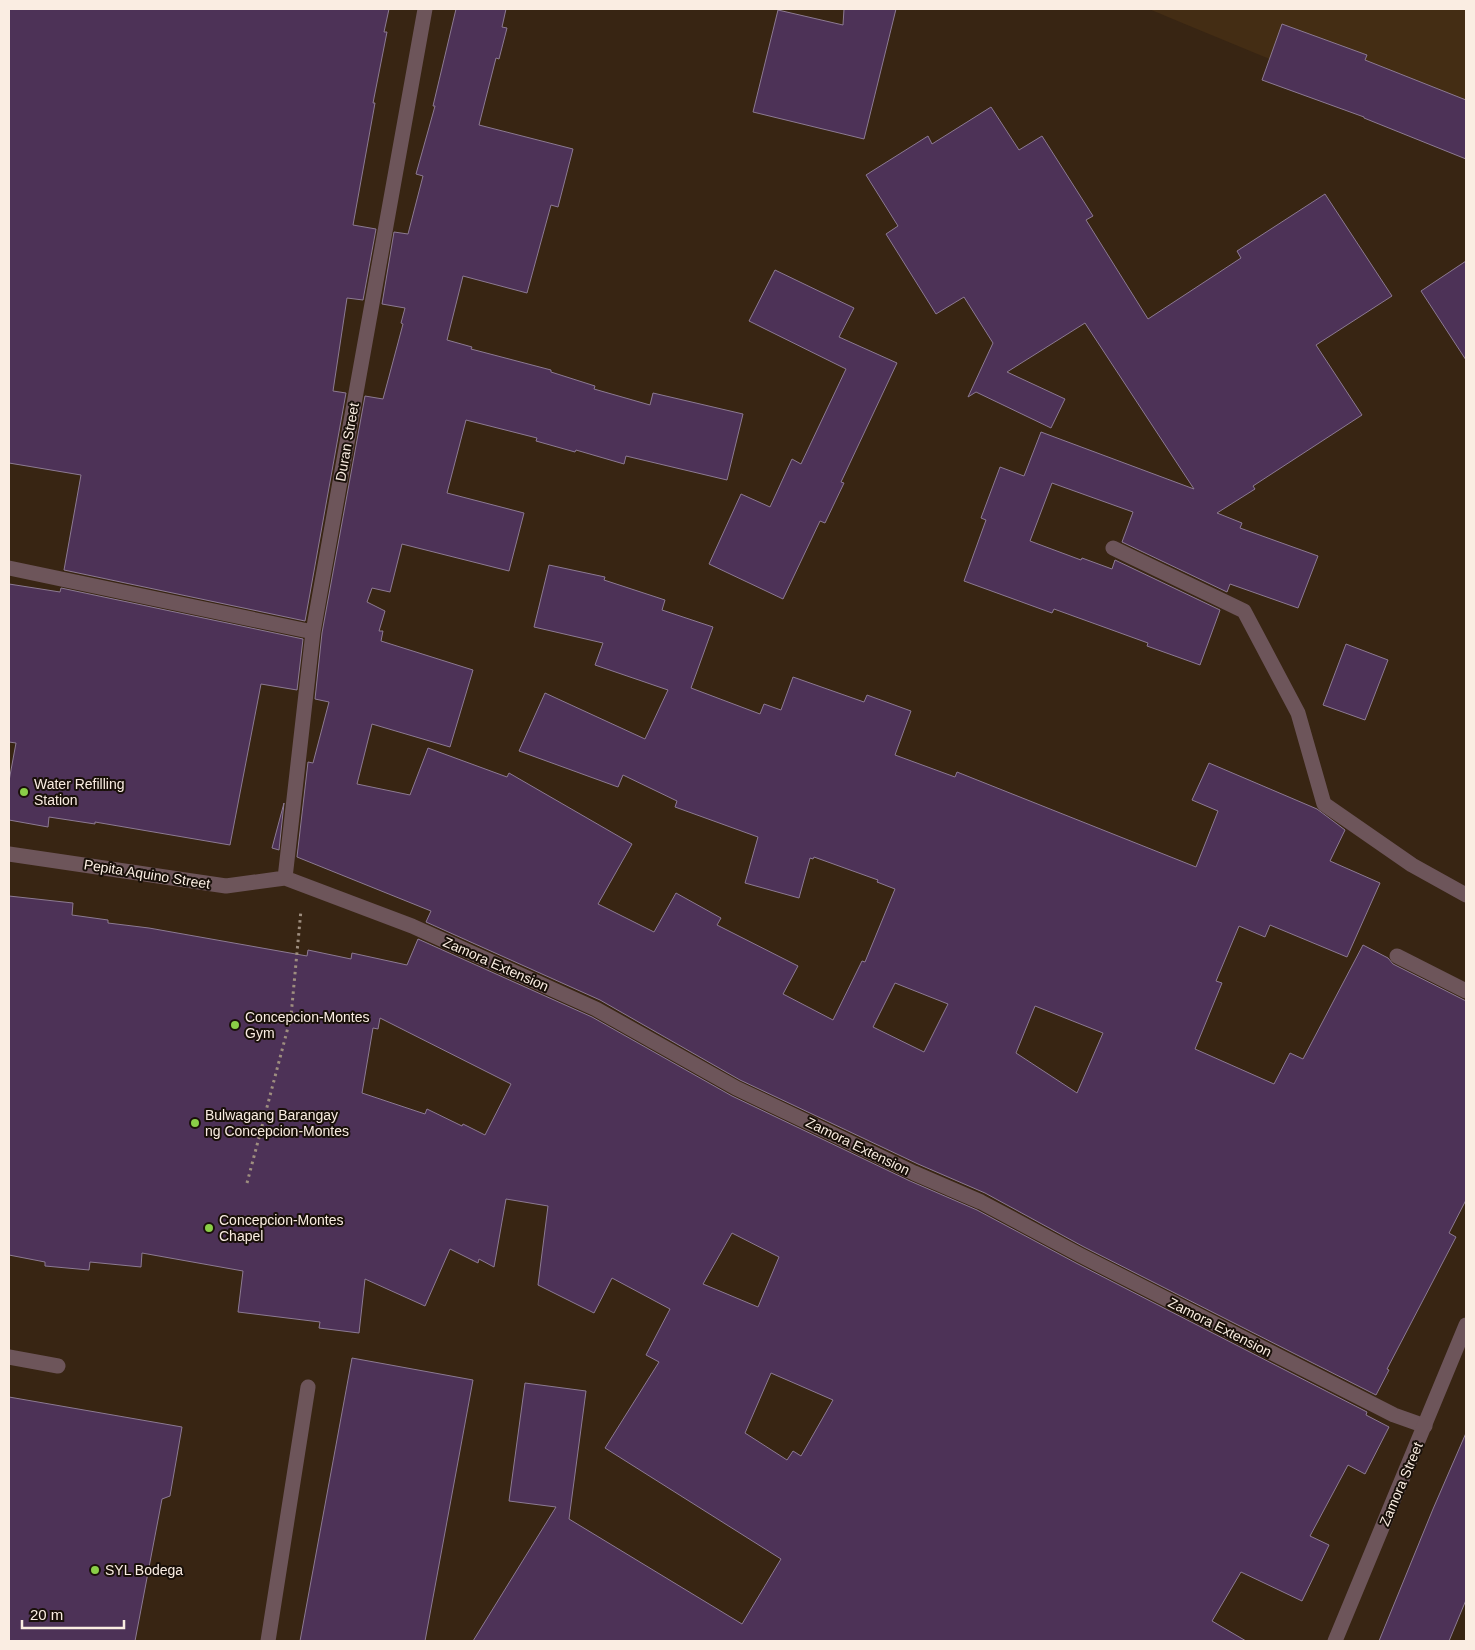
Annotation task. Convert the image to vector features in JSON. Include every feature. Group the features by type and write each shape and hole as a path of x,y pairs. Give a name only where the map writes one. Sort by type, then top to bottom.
{"street":[{"name":"Duran Street","path":"285,878 313,632 425,9"},
{"path":"1113,548 1244,612 1298,713 1324,804 1412,865 1466,895"},
{"path":"9,568 313,632"},
{"name":"Pepita Aquino Street","path":"9,854 226,886 285,878"},
{"name":"Zamora Extension","path":"285,878 304,887 412,926 596,1009 736,1088 914,1173 981,1202 1080,1255 1385,1411 1425,1426"},
{"path":"1396,956 1466,991"},
{"name":"Zamora Street","path":"1335,1641 1466,1326"},
{"path":"9,1357 58,1366"},
{"path":"268,1641 308,1387"}],"path":[{"path":"247,1183 291,1016 304,887"}],"shaded area":[{"path":"1149,9 1466,9 1466,140 1180,22"}],"building":[{"path":"9,9 389,9 384,32 387,32 353,225 376,229 363,300 347,298 333,391 346,393 305,621 64,570 81,475 9,463"},
{"path":"456,9 506,9 502,27 507,28 499,59 496,58 479,125 573,149 558,207 551,205 527,293 463,276 447,340 472,347 471,349 551,370 551,372 595,386 594,389 650,405 653,393 743,414 727,480 626,456 624,464 536,441 537,438 466,420 447,493 524,513 509,571 402,544 390,592 372,588 367,602 385,611 379,631 383,631 381,641 473,670 450,747 372,724 357,784 410,795 428,748 507,777 509,773 632,844 598,904 654,932 676,893 721,918 717,925 798,966 783,994 833,1020 862,961 865,962 895,889 877,882 878,880 814,857 813,859 810,858 799,898 745,883 758,837 675,807 677,801 623,775 618,787 519,751 545,693 645,739 668,690 595,665 603,643 534,627 549,565 605,577 604,580 665,600 662,610 713,627 691,688 760,714 764,704 781,710 793,677 864,702 867,695 911,711 895,755 955,777 957,772 1196,867 1218,811 1192,800 1209,763 1317,809 1345,830 1330,861 1380,883 1347,957 1270,925 1265,937 1239,926 1216,981 1222,983 1195,1049 1274,1084 1290,1053 1303,1059 1363,945 1388,958 1393,964 1466,1001 1466,1200 1449,1233 1456,1237 1387,1369 1389,1370 1376,1395 1084,1247 985,1193 918,1164 740,1080 600,1000 426,922 431,911 297,857 308,762 313,763 329,702 315,699 322,633 365,396 383,399 403,324 401,323 405,308 382,304 394,232 408,234 423,176 416,174 435,106 433,106","holes":["895,983 948,1004 924,1052 873,1027","1035,1006 1103,1033 1077,1093 1016,1053"]},
{"path":"844,9 896,9 864,139 753,112 778,10 843,25"},
{"path":"1282,24 1367,55 1365,60 1466,100 1466,159 1364,117 1262,80"},
{"path":"991,107 1019,150 1042,136 1093,216 1086,220 1148,319 1241,258 1237,251 1325,194 1392,296 1316,345 1362,415 1253,486 1255,489 1217,513 1242,523 1240,528 1318,556 1298,608 1230,584 1227,592 1122,542 1133,512 1052,483 1030,541 1081,560 1082,558 1112,569 1115,560 1220,610 1200,665 1147,646 1148,643 1054,609 1052,613 964,581 986,520 981,518 1000,467 1024,476 1041,432 1194,489 1085,323 1007,372 1065,399 1051,428 976,392 968,397 993,343 964,297 936,314 886,234 898,226 866,175 928,136 932,144"},
{"path":"1466,261 1466,360 1421,291"},
{"path":"775,270 854,308 839,337 897,363 841,482 844,483 825,523 820,521 783,599 709,564 741,494 770,507 792,459 801,464 846,369 749,321"},
{"path":"9,584 60,592 61,588 303,639 297,690 261,684 230,845 95,822 95,824 49,817 48,827 9,820 9,781 16,743 9,742"},
{"path":"1346,644 1388,660 1365,720 1323,705"},
{"path":"284,803 279,850 272,848"},
{"path":"9,896 73,903 72,915 108,920 108,923 149,928 307,956 308,950 351,959 352,953 407,965 418,939 592,1017 732,1096 910,1181 977,1210 1076,1263 1367,1412 1366,1415 1389,1427 1365,1474 1348,1465 1310,1536 1329,1545 1302,1601 1241,1572 1212,1621 1246,1641 473,1641 556,1507 509,1501 525,1383 586,1391 569,1519 742,1624 781,1559 605,1448 659,1362 646,1355 670,1309 612,1278 594,1313 538,1285 548,1206 506,1199 494,1267 479,1259 478,1263 450,1249 425,1306 365,1279 359,1333 319,1328 320,1322 238,1312 243,1271 142,1253 141,1267 90,1262 89,1270 45,1266 45,1262 9,1255","holes":["380,1018 511,1084 485,1135 427,1109 425,1114 362,1093 373,1028 378,1029","732,1233 779,1257 758,1307 703,1284","771,1373 833,1400 801,1456 793,1451 787,1460 745,1433"]},
{"path":"352,1358 473,1380 425,1641 300,1641"},
{"path":"9,1397 182,1427 170,1496 162,1499 135,1641 9,1641"},
{"path":"1466,1433 1466,1600 1449,1641 1379,1641 1433,1509"}],"place":[{"name":"Water Refilling Station","path":"24,792"},
{"name":"Concepcion-Montes Gym","path":"235,1025"},
{"name":"Bulwagang Barangay ng Concepcion-Montes","path":"195,1123"},
{"name":"Concepcion-Montes Chapel","path":"209,1228"},
{"name":"SYL Bodega","path":"95,1570"}]}
